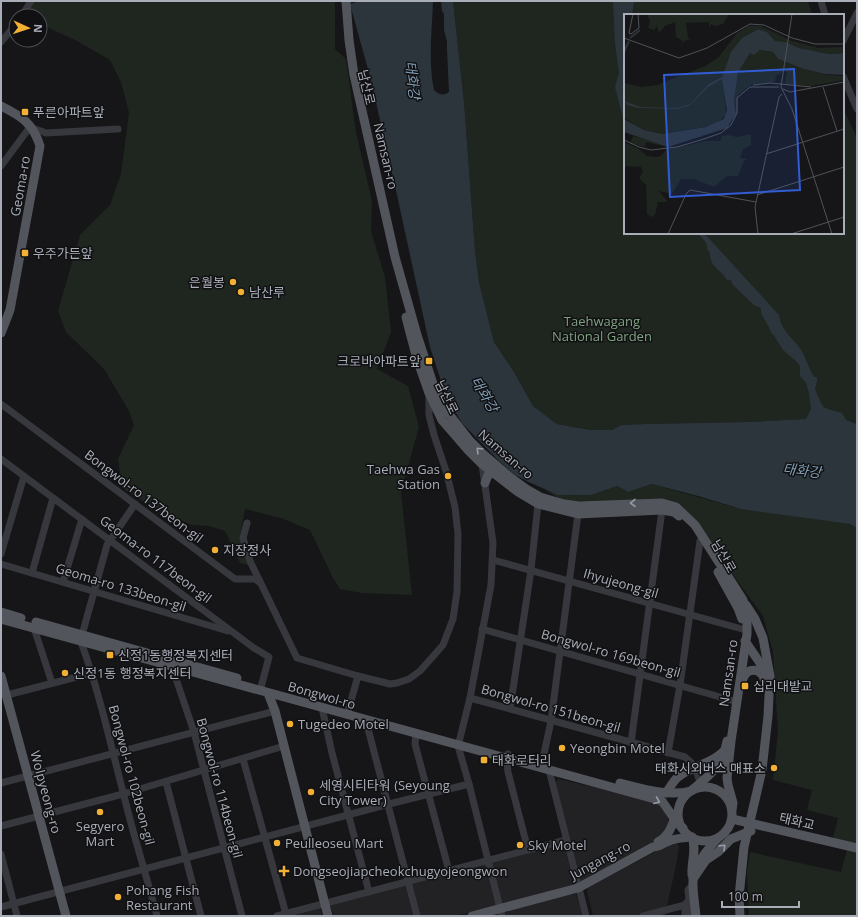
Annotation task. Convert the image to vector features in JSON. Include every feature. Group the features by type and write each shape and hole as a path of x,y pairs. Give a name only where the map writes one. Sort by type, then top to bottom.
{"main road":[{"name":"남산로","path":"343,1 348,62 392,263 417,360 429,393 442,420 482,464 518,492 538,504 578,514 662,510 674,512 683,519 700,541 738,608 742,619 742,638 744,644 760,663 764,676"},
{"name":"Namsan-ro","path":"346,1 349,40 354,75 395,257 433,384 448,413 470,441 511,478 540,497 564,504 579,506 662,502 676,507 695,525 743,600 747,616 727,778 735,816"},
{"name":"Geoma-ro","path":"1,106 24,118 37,136 40,146 10,310 2,328"},
{"path":"485,483 488,475 494,473"},
{"path":"740,916 739,897 744,847 762,770 768,716 770,676 763,638 755,619 743,600"},
{"path":"1,612 82,639"},
{"name":"Bongwol-ro","path":"1,619 99,643 172,667 263,690 322,708 347,712 366,721 459,744"},
{"path":"99,643 263,690 508,756 662,801 675,819 692,837 698,840 707,841 716,839 720,836"},
{"path":"654,847 655,843 666,838 671,830 683,798 702,785 716,769 724,752 744,644 754,644 766,651"},
{"path":"739,688 748,671 755,670 764,676 764,703 768,716"},
{"name":"Wolpyeong-ro","path":"1,676 5,698 40,817 66,916"},
{"path":"263,690 275,711 328,916"},
{"path":"666,793 676,778 685,772 716,758 724,752"},
{"path":"544,767 584,774 634,787 666,793 676,794 692,791"},
{"path":"693,881 704,853 729,827 735,816 723,793 711,787 702,785"},
{"path":"679,808 679,821 683,828"},
{"name":"태화교","path":"735,816 763,827 857,848"},
{"path":"693,881 706,860 736,836 763,827"},
{"path":"692,837 694,851 691,868 696,916"},
{"name":"Jungang-ro","path":"472,916 501,912 578,888 654,847 677,838 692,837"},
{"path":"734,916 739,897"}],"street":[{"path":"821,1 825,14"},
{"path":"844,39 857,13"},
{"path":"1,42 8,34"},
{"path":"844,78 857,109"},
{"path":"1,166 4,156 30,127 46,133 118,129"},
{"path":"247,523 243,538 250,561 297,658 390,684 397,684 409,679 420,671 443,645 453,619 457,592 458,566 455,507 429,415 429,393 433,384"},
{"name":"Bongwol-ro 137beon-gil","path":"1,404 235,579 254,580 259,582"},
{"path":"434,435 439,428 448,427"},
{"name":"Geoma-ro 117beon-gil","path":"1,459 234,633 269,657 263,690"},
{"path":"470,698 491,585 493,560 493,543 482,464"},
{"path":"1,554 24,476"},
{"path":"32,573 53,498"},
{"path":"82,639 107,545 135,504"},
{"path":"510,709 531,570 538,504"},
{"path":"631,743 662,510"},
{"path":"578,514 544,767 566,840 586,916"},
{"path":"63,582 82,519"},
{"path":"668,753 680,685 700,541"},
{"name":"Ihyujeong-gil","path":"493,560 742,631"},
{"name":"Geoma-ro 133beon-gil","path":"1,564 234,633"},
{"path":"34,628 52,683"},
{"name":"Bongwol-ro 169beon-gil","path":"482,632 520,640 734,701"},
{"name":"Bongwol-ro 102beon-gil","path":"82,639 157,916"},
{"name":"Bongwol-ro 114beon-gil","path":"172,667 194,732 242,916"},
{"path":"5,698 52,683 92,673"},
{"path":"347,712 358,676"},
{"name":"Bongwol-ro 151beon-gil","path":"459,744 470,698 685,757 690,760 695,768 702,785"},
{"path":"322,708 332,753 369,892"},
{"path":"1,783 275,711"},
{"path":"366,721 417,916"},
{"path":"416,734 415,744 449,871"},
{"path":"459,744 501,912"},
{"path":"1,826 40,817 166,782 284,746"},
{"path":"508,756 507,764 511,785 528,850"},
{"path":"243,759 286,914"},
{"path":"166,782 201,916"},
{"path":"1,907 388,804 470,784"},
{"path":"277,916 566,840"},
{"path":"1,854 17,916"},
{"path":"685,916 688,890 693,881"},
{"path":"643,916 687,901"},
{"path":"687,901 691,916"}],"shaded area":[{"path":"558,779 660,802 668,817 669,824 657,841 579,884 555,784"},
{"path":"675,841 679,846 677,861 665,915 593,916 587,891 588,888"},
{"path":"564,844 574,885 456,916 420,916 412,884"},
{"path":"405,885 413,916 334,916 330,905"},
{"path":"576,894 583,916 488,916 569,895"},
{"path":"320,907 322,916 285,916"}],"green space":[{"path":"30,1 335,1 335,49 346,59 356,132 372,201 371,231 385,277 391,332 377,369 408,386 419,427 401,492 412,595 362,593 340,589 333,578 310,530 281,518 245,509 240,535 248,565 240,563 225,531 209,526 192,525 161,512 122,488 118,459 134,425 129,411 104,369 66,332 58,311 80,235 110,205 121,174 129,113 121,82 110,60 75,40 48,28 48,8 26,8"},
{"name":"Taehwagang National Garden","path":"453,1 808,1 812,14 624,14 624,234 844,234 844,110 857,138 857,424 846,420 809,419 621,425 612,430 590,430 557,424 533,406 514,372 494,342 479,282 475,251 464,102"},
{"path":"652,484 733,507 850,524 857,528 857,916 749,916 747,870 750,852 841,872 847,850 831,846 838,818 807,810 812,790 773,780 778,731 773,652 763,616 712,543 693,518 662,503 563,501 545,490 564,495 581,495 617,486 628,492"}],"water":[{"name":"태화강","path":"360,1 433,1 431,46 432,79 434,90 440,94 443,94 449,92 447,41 444,30 444,14 442,11 441,1 453,1 464,102 475,251 479,282 494,342 514,372 533,406 557,424 590,430 612,430 621,425 806,419 811,409 806,383 800,376 800,366 783,350 772,334 762,315 761,308 754,305 732,284 731,280 727,280 714,265 710,258 710,253 707,249 706,242 698,234 705,234 779,315 785,331 800,348 814,377 817,377 815,389 824,407 842,413 846,420 857,424 857,528 850,524 741,509 652,484 628,492 617,486 591,495 558,495 515,475 499,461 462,423 446,396 430,347 371,80 350,4"},
{"path":"613,1 634,1 632,14 624,14 624,122 615,87 619,73 615,43"}],"place":[{"name":"푸른아파트앞","path":"25,112"},
{"name":"우주가든앞","path":"25,253"},
{"name":"은월봉","path":"233,282"},
{"name":"남산루","path":"241,292"},
{"name":"크로바아파트앞","path":"429,361"},
{"name":"Taehwa Gas Station","path":"448,476"},
{"name":"지장정사","path":"215,550"},
{"name":"신정1동행정복지센터","path":"110,655"},
{"name":"신정1동 행정복지센터","path":"65,673"},
{"name":"십리대밭교","path":"745,686"},
{"name":"Tugedeo Motel","path":"290,724"},
{"name":"Yeongbin Motel","path":"562,748"},
{"name":"태화로터리","path":"484,760"},
{"name":"태화시외버스 매표소","path":"774,768"},
{"name":"세영시티타워 (Seyoung City Tower)","path":"311,792"},
{"name":"Segyero Mart","path":"100,812"},
{"name":"Peulleoseu Mart","path":"277,843"},
{"name":"Sky Motel","path":"520,845"},
{"name":"Dongseojiapcheokchugyojeongwon","path":"284,871"},
{"name":"Pohang Fish Restaurant","path":"118,897"}]}
